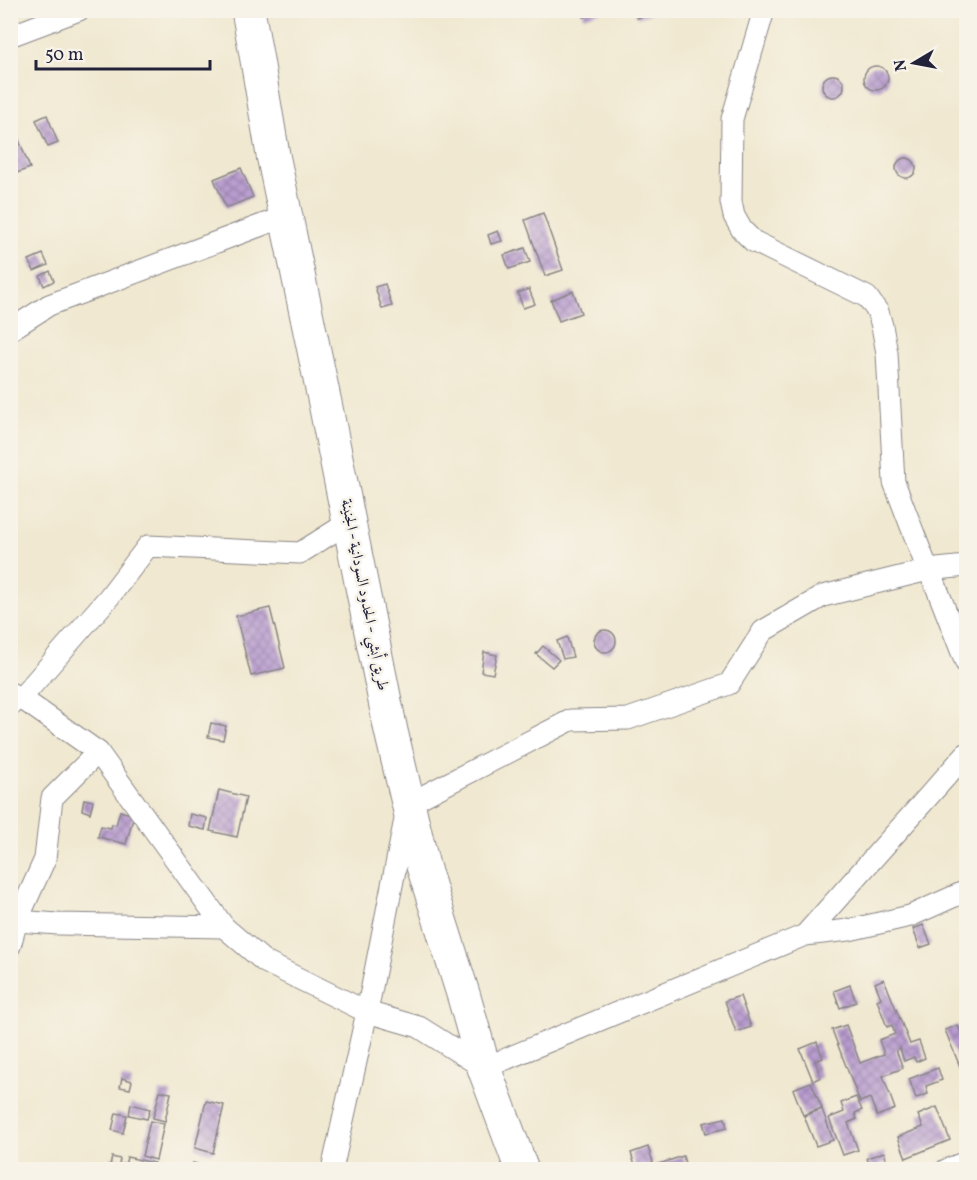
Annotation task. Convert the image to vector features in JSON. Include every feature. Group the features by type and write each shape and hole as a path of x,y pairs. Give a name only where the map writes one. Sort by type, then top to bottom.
{"highway":[{"name":"طريق أبشي - الحدود السودانية - الجنينة","path":"248,10 273,155 408,804 423,866 484,1068 522,1170"}],"street":[{"path":"10,36 79,10"},
{"path":"764,10 732,119 731,202 735,216 742,230 753,241 867,297 878,312 887,353 894,482 966,663"},
{"path":"10,330 49,305 286,216"},
{"path":"349,522 300,553 148,546 109,597 14,699 99,752 224,927 265,962 367,1012 419,1027 484,1068 805,935 849,930 910,916 966,891"},
{"path":"332,1170 367,1012 408,804 571,720 628,719 729,684 763,631 824,596 928,570 966,566"},
{"path":"10,946 14,920 45,859 52,798 99,752"},
{"path":"805,935 966,754"},
{"path":"14,920 58,924 224,927"},
{"path":"946,1170 966,1162"}],"building":[{"path":"582,10 601,10 601,11 584,17"},
{"path":"634,10 650,10 651,13 637,18"},
{"path":"876,66 884,70 888,78 884,86 876,90 868,86 864,78 868,70"},
{"path":"833,75 841,78 844,86 841,94 833,97 825,94 822,86 825,78"},
{"path":"47,115 58,143 48,147 36,120"},
{"path":"17,135 30,168 14,174 10,165 10,137"},
{"path":"906,158 913,161 916,168 913,175 906,178 899,175 896,168 899,161"},
{"path":"241,168 253,197 226,208 214,179"},
{"path":"543,213 563,270 545,276 525,220"},
{"path":"498,231 502,241 491,244 488,235"},
{"path":"525,248 530,262 509,269 504,255"},
{"path":"43,254 48,265 34,271 29,260"},
{"path":"50,271 54,281 44,286 40,276"},
{"path":"385,284 392,306 382,309 375,287"},
{"path":"529,289 535,304 523,308 518,293"},
{"path":"573,291 581,313 559,321 551,300"},
{"path":"270,608 285,668 251,676 236,616"},
{"path":"605,630 613,633 616,641 613,649 605,652 597,649 594,641 597,633"},
{"path":"567,637 573,657 563,659 557,641"},
{"path":"543,646 559,660 552,667 536,654"},
{"path":"484,652 497,655 493,674 481,672"},
{"path":"211,723 226,726 223,740 208,737"},
{"path":"219,790 246,797 237,837 210,831"},
{"path":"84,799 93,801 90,813 82,810"},
{"path":"120,811 134,815 126,844 98,837 101,826 111,828 112,824 116,825"},
{"path":"190,814 207,818 205,830 188,826"},
{"path":"923,925 931,944 920,948 913,929"},
{"path":"884,979 910,1044 919,1041 925,1058 916,1062 914,1057 904,1061 900,1048 896,1050 903,1068 883,1076 895,1109 877,1116 870,1098 860,1102 832,1030 846,1025 860,1063 884,1054 879,1040 895,1034 892,1025 887,1027 877,1000 881,998 875,983"},
{"path":"850,985 856,1002 840,1008 834,991"},
{"path":"740,996 751,1027 736,1032 725,1001"},
{"path":"958,1025 966,1047 966,1073 963,1074 945,1030"},
{"path":"817,1042 823,1058 815,1061 821,1077 813,1081 800,1049"},
{"path":"938,1068 942,1080 926,1086 928,1094 916,1098 909,1079"},
{"path":"122,1078 132,1081 130,1089 120,1087"},
{"path":"811,1082 822,1108 803,1115 793,1089"},
{"path":"160,1091 171,1093 165,1121 153,1118"},
{"path":"856,1097 862,1110 855,1113 857,1119 848,1123 858,1150 843,1155 829,1118 844,1112 841,1103"},
{"path":"206,1101 224,1105 213,1153 195,1148"},
{"path":"131,1104 150,1109 147,1119 129,1115"},
{"path":"937,1107 950,1140 906,1158 898,1137 923,1127 918,1115"},
{"path":"822,1109 833,1140 816,1146 804,1116"},
{"path":"116,1113 127,1115 123,1133 112,1130"},
{"path":"725,1118 727,1128 706,1133 703,1123"},
{"path":"150,1121 164,1124 156,1160 142,1156"},
{"path":"648,1147 653,1162 636,1169 631,1153"},
{"path":"884,1152 887,1162 870,1168 867,1158"},
{"path":"683,1156 687,1170 655,1170 653,1166"},
{"path":"112,1157 120,1159 118,1170 109,1170"},
{"path":"127,1157 154,1163 153,1170 124,1170"},
{"path":"193,1163 207,1167 207,1170 191,1170"}]}
